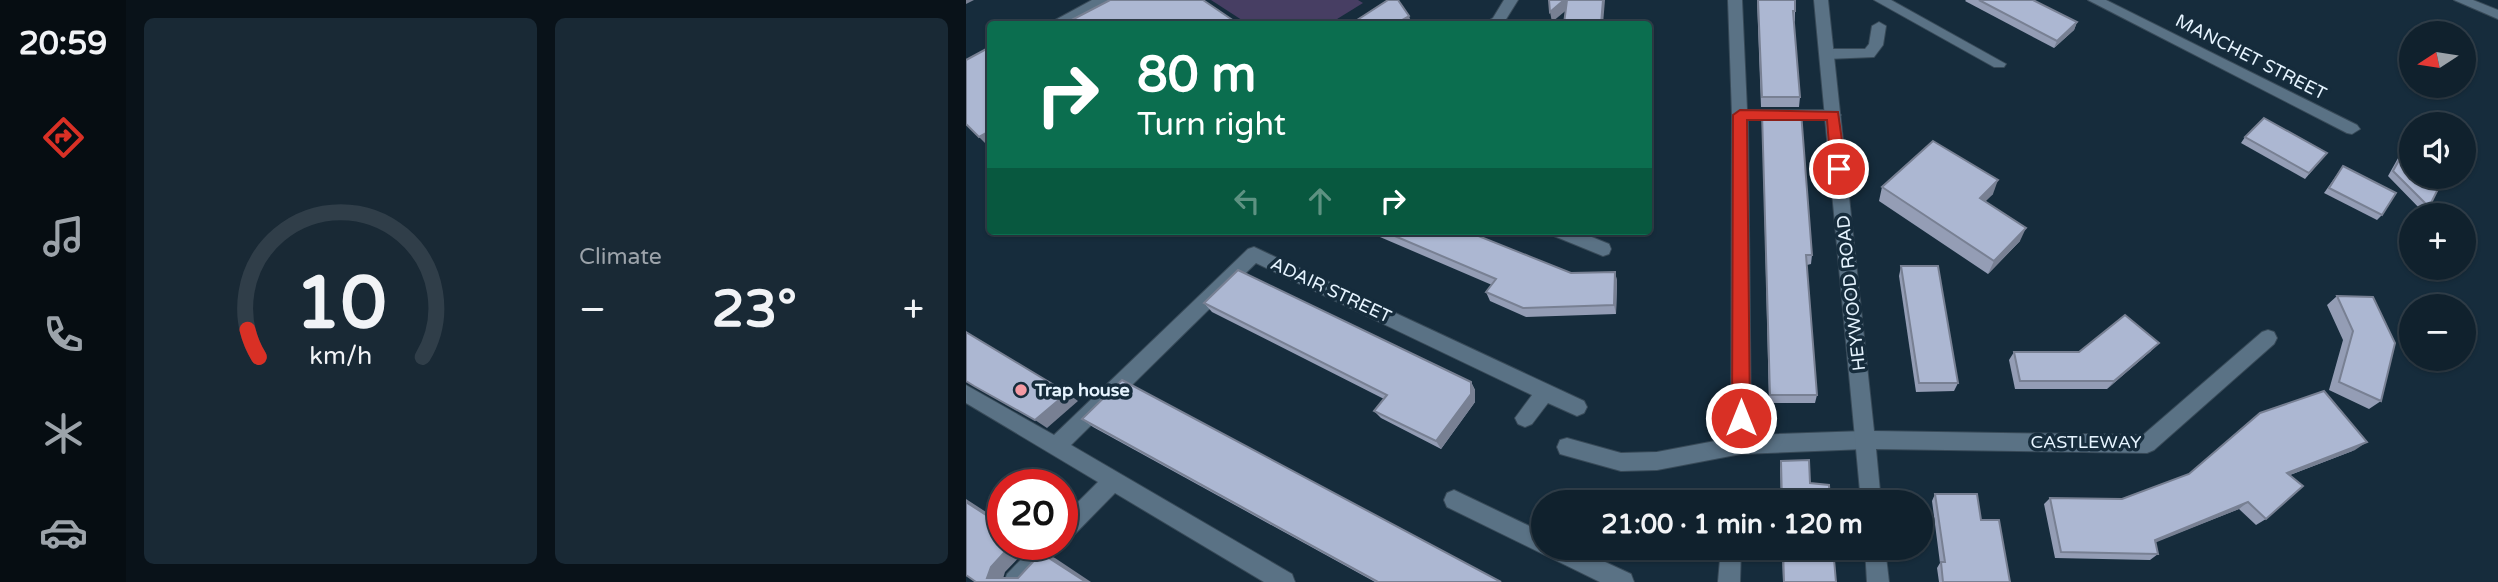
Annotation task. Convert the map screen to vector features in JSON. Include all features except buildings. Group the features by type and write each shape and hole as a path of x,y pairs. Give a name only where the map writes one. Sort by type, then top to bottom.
{"street":[{"path":"1061,21 1103,0"},
{"path":"1498,21 1511,0"},
{"path":"1735,0 1740,115 1741,445"},
{"name":"HEYWOOD ROAD","path":"1821,0 1870,490"},
{"path":"1881,0 1998,64"},
{"name":"MANCHET STREET","path":"2095,0 2352,129"},
{"path":"2461,0 2498,15"},
{"path":"1827,54 1869,54 1876,45 1879,26"},
{"path":"1740,115 1833,115"},
{"path":"1570,235 1603,249"},
{"name":"ADAIR STREET","path":"1055,447 1254,254 1577,407"},
{"name":"CASTLEWAY","path":"1567,447 1621,462 1657,461 1741,445 1865,440 2147,444 2268,338"},
{"path":"1525,418 1545,392"},
{"path":"966,393 1284,582"},
{"path":"1078,516 1112,481"},
{"path":"1454,500 1531,538"},
{"path":"1015,582 1036,560"},
{"path":"1577,560 1623,582"},
{"path":"1729,582 1730,560"},
{"path":"1876,560 1878,582"}],"shaded area":[{"path":"1211,0 1358,0 1363,3 1334,21 1243,21"}],"place":[{"name":"Trap house","path":"1021,390"}],"route":[{"path":"1741,418 1740,115 1833,115 1839,169"}]}
